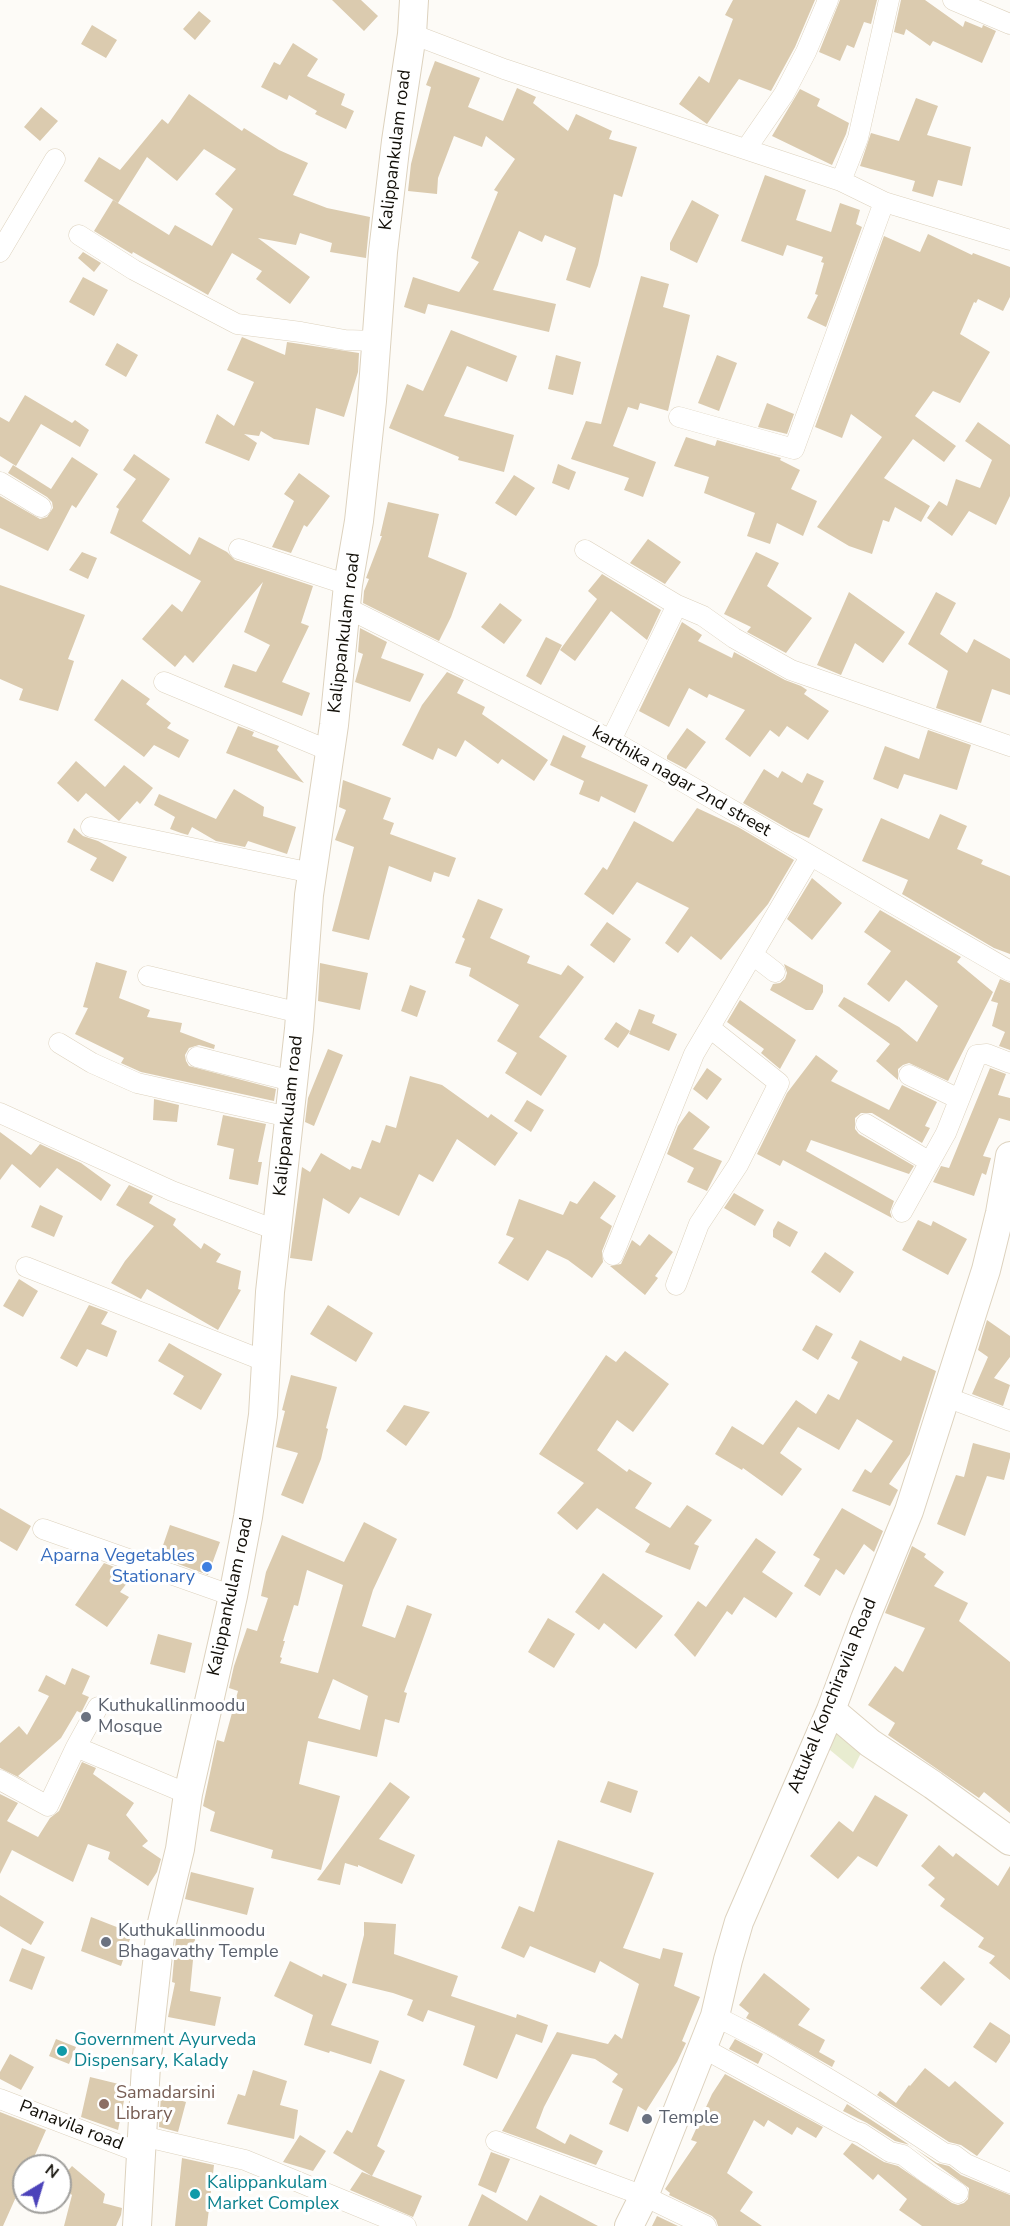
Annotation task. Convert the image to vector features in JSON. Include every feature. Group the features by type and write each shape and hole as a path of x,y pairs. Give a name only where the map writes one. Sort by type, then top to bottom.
{"street":[{"name":"Kalippankulam road","path":"142,2224 141,2145 146,2065 161,1927 180,1849 188,1794 233,1596 248,1517 262,1415 270,1292 300,1013 312,873 330,751 346,596 359,521 372,401 383,252 412,34 414,0"},
{"path":"746,149 784,94 806,52 828,0"},
{"path":"841,181 858,138 890,0"},
{"path":"953,0 1010,24"},
{"path":"412,34 504,69 841,181 884,202 1010,240"},
{"path":"0,252 55,159"},
{"path":"679,417 794,449 884,202"},
{"path":"79,235 134,270 237,324 345,340 376,341"},
{"path":"0,482 41,507"},
{"name":"karthika nagar 2nd street","path":"239,549 346,596 611,740 1010,971"},
{"path":"585,550 677,605 703,616 734,638 791,670 1010,746"},
{"path":"611,740 677,605"},
{"path":"164,682 330,751"},
{"path":"92,827 312,873"},
{"path":"613,1255 694,1054 810,857"},
{"path":"753,955 775,972"},
{"path":"148,976 300,1013"},
{"path":"676,1285 699,1224 738,1165 779,1083 710,1028"},
{"path":"59,1043 92,1063 137,1083 289,1117"},
{"path":"902,1212 946,1133 977,1055 987,1054 1010,1063"},
{"path":"197,1057 292,1081"},
{"path":"909,1075 959,1099"},
{"path":"0,1113 172,1191 276,1230"},
{"path":"866,1124 930,1162"},
{"name":"Attukal Konchiravila Road","path":"629,2226 644,2196 716,2016 739,1922 831,1710 909,1511 1005,1216 1010,1156"},
{"path":"26,1267 267,1362"},
{"path":"946,1397 1010,1420"},
{"path":"43,1529 233,1596"},
{"path":"0,1780 48,1806 98,1707"},
{"path":"831,1710 870,1743 1010,1841"},
{"path":"76,1747 188,1794"},
{"path":"716,2016 772,2045 859,2097 944,2152 1010,2183"},
{"path":"703,2048 861,2133 890,2152 903,2155 958,2193"},
{"name":"Panavila road","path":"0,2099 141,2145 244,2160 406,2226"},
{"path":"496,2141 644,2196 706,2226"}],"green space":[{"path":"835,1729 863,1749 853,1769 830,1750"}],"building":[{"path":"332,0 361,0 378,16 364,31"},
{"path":"733,0 815,0 795,47 771,91 739,79 707,124 679,104 699,76 709,83 733,19 725,15"},
{"path":"840,0 877,0 871,24 864,22 854,48 847,45 840,61 819,52"},
{"path":"901,0 925,0 963,27 965,21 996,31 982,63 933,41 930,46 906,29 904,35 894,32"},
{"path":"199,11 211,21 195,40 183,29"},
{"path":"92,25 117,40 106,58 81,44"},
{"path":"293,43 318,59 307,76 345,94 341,105 354,111 346,129 315,114 317,111 289,95 287,100 261,87 274,62 280,65"},
{"path":"435,61 480,78 468,107 503,121 517,88 536,97 533,103 568,131 576,114 612,131 609,139 637,147 622,197 614,194 598,265 590,288 566,280 576,248 545,235 542,242 519,231 493,290 556,304 549,332 428,304 425,314 404,307 413,277 459,292 479,262 471,258 498,192 494,190 515,159 486,136 482,147 454,136 438,178 437,194 408,191 411,164 431,87 426,85"},
{"path":"800,89 820,99 817,106 849,123 832,165 772,136"},
{"path":"189,94 242,131 244,128 279,150 308,163 293,195 327,208 370,217 366,258 330,252 332,243 300,233 296,245 258,238 310,277 290,304 256,279 262,271 232,253 208,295 94,231 113,200 169,235 175,225 212,246 233,209 215,194 236,169 204,149 177,181 147,157 118,203 84,181 99,157 120,170 162,119 168,124"},
{"path":"916,98 938,106 927,135 971,147 962,186 938,180 933,197 912,191 915,181 860,166 871,133 899,141"},
{"path":"41,107 58,121 40,141 24,127"},
{"path":"765,175 806,190 796,220 831,232 840,203 860,210 856,224 862,227 826,327 807,318 818,295 815,294 824,263 821,262 823,257 787,245 783,256 741,241"},
{"path":"692,200 719,215 697,263 670,250 670,243"},
{"path":"928,234 972,255 973,253 1010,267 1010,297 1003,311 978,299 976,303 974,302 960,334 990,352 960,403 933,391 915,416 956,446 944,462 913,439 884,478 930,506 921,522 895,507 889,522 883,520 872,554 849,546 817,527 882,437 851,414 842,438 815,427 884,236 920,252"},
{"path":"83,252 101,263 94,272 78,258"},
{"path":"641,276 669,284 663,307 690,315 668,411 640,403 638,410 628,407 613,446 656,462 643,497 624,490 629,478 571,459 586,421 601,424"},
{"path":"83,277 108,290 94,316 69,302"},
{"path":"451,330 517,356 507,382 467,366 444,416 514,435 504,472 458,460 459,457 389,428 407,384 423,391"},
{"path":"242,337 285,355 287,342 359,353 358,372 344,417 316,408 309,445 274,439 261,431 259,436 244,434 257,443 249,461 205,443 217,414 234,426 254,382 227,370"},
{"path":"117,343 138,355 126,377 105,365"},
{"path":"556,355 581,362 573,395 548,389"},
{"path":"717,355 737,363 719,411 698,403"},
{"path":"25,395 72,423 75,420 89,430 80,447 41,424 16,466 0,456 0,417 9,422"},
{"path":"767,403 794,414 787,434 758,427"},
{"path":"978,422 1010,445 1010,496 996,525 969,511 952,536 927,518 939,501 947,506 956,479 980,488 992,460 965,441"},
{"path":"686,437 715,446 717,440 781,458 780,460 800,470 791,489 817,501 803,536 777,523 770,544 747,536 755,513 704,493 709,477 674,466"},
{"path":"134,454 170,479 142,521 190,555 199,537 227,552 235,560 313,586 301,623 309,626 282,682 310,693 302,716 224,687 233,664 256,672 270,645 244,632 263,582 193,663 185,655 175,667 142,639 172,604 182,612 201,581 110,533 119,509 116,507 136,479 123,470"},
{"path":"72,457 98,474 76,508 72,505 48,551 0,528 0,496 40,519 47,517 53,508 52,502 47,497 8,473 13,465 51,489"},
{"path":"558,464 576,472 569,490 552,483"},
{"path":"299,473 330,496 307,527 304,525 291,553 272,547 294,501 284,494"},
{"path":"514,475 535,488 516,516 495,503"},
{"path":"388,502 439,514 428,557 467,573 451,617 439,641 363,603 364,591 369,579 366,578 382,536 380,536"},
{"path":"648,539 681,562 665,584 630,563"},
{"path":"82,552 97,558 88,579 69,570"},
{"path":"756,552 779,563 767,586 812,618 786,653 747,632 751,627 724,614"},
{"path":"602,574 661,610 647,640 611,611 575,661 560,650 597,599 588,591"},
{"path":"0,585 85,615 68,659 74,661 58,711 19,700 23,689 0,679"},
{"path":"849,592 905,632 883,663 855,643 841,675 817,665"},
{"path":"936,592 956,603 940,634 967,653 974,639 1010,659 1010,695 992,689 981,723 936,708 948,671 908,644"},
{"path":"500,603 522,620 504,644 481,627"},
{"path":"682,622 702,635 698,641 732,658 734,652 807,690 804,694 829,711 808,740 787,726 779,737 770,730 750,757 725,739 745,710 709,694 707,698 689,688 669,727 639,711"},
{"path":"360,628 387,642 381,658 424,674 410,702 355,682 363,654 358,652"},
{"path":"546,637 562,645 541,685 526,676"},
{"path":"447,672 464,680 457,693 485,707 482,714 548,760 534,781 502,759 498,764 465,740 456,757 438,748 433,760 402,745 422,705"},
{"path":"122,679 150,699 146,704 171,723 167,728 189,740 179,758 154,745 144,757 94,720"},
{"path":"238,726 254,732 252,736 279,746 277,750 304,783 226,753"},
{"path":"687,728 706,742 686,769 667,759 667,756"},
{"path":"928,730 971,745 957,790 904,774 898,789 873,779 885,746 919,759"},
{"path":"563,735 586,746 581,757 648,785 635,813 601,796 599,802 579,794 584,781 550,765"},
{"path":"76,761 105,787 124,765 153,788 140,804 137,801 119,821 86,793 78,802 57,783"},
{"path":"764,769 778,778 782,771 802,783 807,773 824,781 813,804 823,809 809,838 743,803"},
{"path":"343,780 391,798 383,819 394,823 390,834 456,858 449,877 434,872 431,882 389,866 369,940 332,931 354,847 335,840 346,810 339,807"},
{"path":"234,789 264,807 263,816 296,827 287,854 248,841 245,847 216,841 192,827 188,835 170,829 175,817 154,805 159,794 216,819"},
{"path":"697,808 738,827 794,860 768,904 721,960 691,936 678,953 665,943 689,908 637,882 613,915 584,894 603,867 607,870 634,821 673,842"},
{"path":"940,814 967,826 957,849 983,860 981,864 1010,876 1010,954 994,948 902,894 908,880 862,861 881,818 929,839"},
{"path":"74,828 83,836 98,841 127,857 113,882 90,870 97,858 67,842"},
{"path":"812,878 842,903 812,940 787,919"},
{"path":"478,899 503,909 490,938 530,956 527,963 561,975 568,965 584,977 539,1037 567,1056 541,1096 505,1073 517,1053 497,1041 519,1005 469,976 471,968 455,963 465,939 462,937"},
{"path":"880,910 961,957 957,962 993,992 948,1081 909,1063 898,1069 898,1080 876,1061 890,1044 838,1006 844,997 899,1027 917,1042 938,1006 906,980 889,1002 867,984 891,951 864,932"},
{"path":"607,922 631,939 614,963 590,945"},
{"path":"96,962 127,971 119,998 150,1010 147,1017 182,1023 180,1032 215,1045 214,1049 199,1045 189,1048 185,1055 189,1066 276,1089 274,1101 141,1072 121,1063 124,1058 75,1034 88,1008 83,1007"},
{"path":"320,963 368,973 360,1010 318,1001"},
{"path":"784,964 823,985 823,992 813,1010 806,1010 770,990 773,984 785,979 787,973"},
{"path":"1000,979 1010,983 1010,1050 999,1046 1005,1032 992,1026 998,1003 991,1001"},
{"path":"410,985 426,991 417,1017 401,1011"},
{"path":"740,1000 796,1040 780,1069 761,1053 764,1049 727,1022"},
{"path":"639,1009 655,1015 652,1023 677,1034 669,1051 629,1034"},
{"path":"616,1022 630,1031 618,1048 604,1039"},
{"path":"328,1049 343,1055 314,1126 305,1122 308,1098"},
{"path":"816,1055 838,1071 831,1081 889,1110 902,1085 937,1102 925,1126 930,1128 922,1143 872,1113 861,1113 855,1118 855,1129 859,1134 914,1166 909,1174 811,1140 806,1151 894,1201 890,1212 892,1218 783,1160 780,1166 757,1154 787,1093"},
{"path":"707,1068 722,1079 707,1100 693,1089"},
{"path":"990,1068 1006,1074 998,1095 1010,1098 1010,1121 999,1118 983,1156 991,1158 986,1175 982,1173 974,1196 933,1182 941,1166 949,1168"},
{"path":"410,1076 442,1085 488,1118 491,1114 518,1133 495,1166 457,1139 433,1182 419,1174 399,1216 360,1197 349,1214 323,1198 312,1261 290,1258 302,1167 310,1172 321,1153 350,1170 352,1166 361,1169 372,1140 380,1143 386,1125 396,1128"},
{"path":"154,1099 179,1105 177,1122 153,1120"},
{"path":"527,1100 544,1110 531,1132 514,1121"},
{"path":"689,1111 710,1127 693,1149 722,1161 707,1191 687,1182 694,1168 667,1154 678,1126"},
{"path":"223,1115 266,1124 258,1162 262,1162 258,1185 229,1179 234,1149 217,1145"},
{"path":"0,1132 31,1155 40,1144 81,1163 111,1185 101,1201 57,1168 40,1188 12,1164 0,1180"},
{"path":"594,1181 616,1196 600,1218 612,1226 602,1251 603,1262 592,1278 568,1260 547,1250 528,1281 498,1263 514,1238 506,1235 519,1199 563,1215 570,1201 577,1204"},
{"path":"129,1185 153,1196 149,1203 176,1219 173,1225 201,1249 204,1243 221,1254 216,1262 241,1271 238,1289 241,1290 218,1330 147,1289 141,1299 111,1283 125,1261 154,1226 116,1205"},
{"path":"734,1193 764,1210 755,1226 724,1208"},
{"path":"40,1205 63,1216 54,1237 31,1227"},
{"path":"918,1220 931,1226 933,1221 967,1239 948,1275 902,1250"},
{"path":"778,1221 798,1232 790,1247 773,1237 773,1230"},
{"path":"649,1234 673,1252 655,1276 658,1278 645,1295 610,1266 621,1264 632,1240 640,1246"},
{"path":"825,1252 854,1272 840,1293 811,1272"},
{"path":"19,1279 38,1291 23,1317 3,1306"},
{"path":"89,1305 108,1312 101,1324 117,1331 107,1357 87,1349 77,1367 60,1358"},
{"path":"328,1305 373,1333 356,1362 310,1334"},
{"path":"987,1320 1010,1336 1010,1357 994,1378 1010,1385 1003,1406 972,1394 988,1357 978,1350"},
{"path":"816,1325 833,1334 818,1360 802,1350"},
{"path":"860,1340 901,1361 903,1356 936,1371 910,1454 889,1484 898,1490 890,1506 852,1491 865,1469 871,1473 893,1441 857,1419 839,1450 798,1427 780,1453 802,1469 782,1496 743,1468 742,1470 715,1454 732,1426 763,1445 796,1400 816,1414 828,1394 839,1400 858,1362 851,1358"},
{"path":"169,1343 222,1374 201,1410 173,1394 184,1376 158,1361"},
{"path":"625,1351 669,1384 633,1432 617,1420 597,1450 627,1472 629,1469 652,1483 635,1508 670,1528 687,1505 712,1520 694,1544 699,1546 690,1570 645,1552 650,1544 597,1508 577,1530 557,1513 584,1483 539,1454 606,1355 616,1362"},
{"path":"291,1375 337,1387 326,1428 328,1429 321,1459 303,1504 281,1495 298,1453 276,1447"},
{"path":"404,1405 430,1412 406,1446 386,1431"},
{"path":"973,1443 1010,1453 1010,1458 1004,1480 987,1476 965,1536 937,1524 956,1475 964,1477"},
{"path":"0,1508 31,1526 17,1551 0,1541"},
{"path":"842,1508 883,1531 874,1552 864,1544 844,1575 836,1569 820,1596 804,1586 820,1559 813,1555"},
{"path":"364,1522 397,1539 373,1590 362,1626 395,1638 407,1605 432,1614 404,1692 407,1693 399,1723 385,1719 377,1757 308,1741 299,1784 340,1796 321,1870 271,1858 273,1850 210,1831 215,1812 203,1806 217,1740 224,1742 238,1691 229,1688 234,1666 247,1628 257,1631 268,1598 261,1596 266,1572 282,1535 344,1562","holes":["307,1570 343,1585 318,1673 280,1663 285,1641 283,1641 294,1605 298,1606","333,1679 368,1696 360,1730 318,1718"]},
{"path":"170,1525 220,1542 208,1575 159,1557"},
{"path":"756,1538 776,1552 762,1572 793,1593 776,1618 744,1597 732,1615 727,1611 695,1657 674,1635 698,1601 706,1607"},
{"path":"912,1546 926,1554 924,1557 944,1572 934,1586 968,1603 959,1621 1010,1662 1010,1813 984,1792 979,1798 888,1735 895,1723 868,1705 895,1666 903,1672 925,1628 885,1613"},
{"path":"104,1563 117,1568 131,1578 120,1592 129,1597 107,1627 75,1605"},
{"path":"603,1573 663,1616 636,1649 604,1623 599,1630 575,1612"},
{"path":"548,1618 575,1634 554,1668 528,1652"},
{"path":"158,1634 192,1643 185,1673 150,1664"},
{"path":"72,1668 90,1676 82,1694 89,1697 81,1713 77,1711 61,1738 18,1776 30,1783 0,1768 0,1743 19,1726 27,1735 49,1696 38,1691 46,1675 65,1685"},
{"path":"82,1762 96,1768 93,1774 134,1803 126,1815 148,1841 142,1846 161,1859 157,1872 148,1886 108,1859 110,1852 88,1844 73,1882 12,1850 0,1874 0,1794 18,1803 7,1821 38,1837 50,1818 59,1811"},
{"path":"608,1781 638,1791 631,1813 600,1802"},
{"path":"390,1782 410,1797 379,1839 415,1855 402,1884 358,1865 358,1867 345,1863 340,1885 317,1880"},
{"path":"875,1795 908,1815 877,1867 858,1856 838,1879 810,1856 839,1821 853,1832"},
{"path":"558,1840 654,1873 623,1948 660,1959 663,1948 683,1953 674,1986 700,1997 682,2041 686,2043 677,2062 646,2111 638,2106 628,2132 609,2124 623,2089 612,2082 618,2074 595,2059 572,2054 544,2107 536,2128 565,2144 570,2134 603,2151 596,2165 502,2131 557,2032 608,2044 615,2034 622,2039 639,1984 600,1961 595,1973 530,1946 524,1958 501,1948 519,1906 534,1912"},
{"path":"939,1845 953,1857 956,1853 998,1886 1010,1866 1010,1980 989,1963 995,1956 978,1947 984,1938 940,1906 945,1899 928,1885 935,1878 921,1866"},
{"path":"191,1872 254,1888 247,1915 185,1899"},
{"path":"0,1895 44,1922 31,1945 0,1926"},
{"name":"Kuthukallinmoodu Bhagavathy Temple","path":"91,1917 132,1933 121,1966 81,1951"},
{"path":"364,1922 396,1924 394,1954 458,1976 451,1996 516,2018 517,2014 548,2025 542,2043 516,2034 497,2079 463,2065 475,2026 428,2010 423,2022 407,2015 413,2000 352,1983 364,1935"},
{"path":"176,1937 195,1939 190,1991 221,1997 215,2026 168,2017 175,1983 172,1982"},
{"path":"22,1948 45,1957 32,1990 9,1981"},
{"path":"290,1961 322,1977 323,1974 347,1984 331,2025 379,2041 371,2064 304,2045 313,2015 274,1996"},
{"path":"944,1961 965,1979 941,2006 920,1988"},
{"path":"764,1973 810,2009 798,2025 825,2040 819,2052 835,2061 832,2067 746,2018 749,2013 739,2005"},
{"path":"990,2022 1010,2035 1010,2042 996,2063 973,2047"},
{"name":"Government Ayurveda Dispensary, Kalady","path":"56,2039 76,2047 69,2064 49,2056"},
{"path":"735,2039 763,2054 758,2064 729,2049"},
{"path":"10,2054 34,2067 21,2090 0,2079 0,2072"},
{"path":"925,2068 949,2087 955,2081 1004,2123 977,2156 961,2145 949,2142 877,2095 880,2091 896,2103"},
{"path":"253,2070 287,2081 280,2105 298,2110 294,2139 227,2124 238,2094 245,2096"},
{"path":"380,2070 405,2080 377,2146 385,2151 372,2176 333,2153 347,2130 352,2133"},
{"path":"725,2074 823,2127 816,2138 797,2127 792,2135 768,2120 764,2127 754,2120 727,2173 753,2192 740,2211 762,2226 718,2226 712,2216 669,2195 670,2193 665,2189 697,2142 691,2140 712,2094"},
{"name":"Samadarsini Library","path":"90,2077 127,2086 118,2130 81,2117"},
{"path":"161,2095 186,2102 178,2132 159,2127"},
{"path":"847,2104 909,2145 895,2141 843,2111"},
{"path":"0,2112 46,2130 35,2154 12,2154 12,2206 3,2226 0,2226"},
{"path":"300,2135 326,2151 313,2171 283,2162"},
{"path":"852,2143 884,2162 898,2166 952,2203 958,2205 964,2203 968,2199 969,2188 914,2148 937,2163 949,2166 961,2175 1010,2195 1010,2226 922,2226 899,2210 907,2199 878,2174 873,2180 843,2154"},
{"path":"491,2152 510,2159 496,2193 478,2185"},
{"name":"Kalippankulam Market Complex","path":"182,2158 214,2165 207,2226 175,2226"},
{"path":"72,2166 105,2194 103,2203 122,2208 116,2226 64,2226 67,2214 72,2214"},
{"path":"362,2172 422,2196 413,2217 350,2190"},
{"path":"482,2194 527,2221 540,2195 598,2226 468,2226"},
{"path":"657,2216 678,2226 652,2226"}],"place":[{"name":"Aparna Vegetables Stationary","path":"207,1567"},
{"name":"Kuthukallinmoodu Mosque","path":"86,1717"},
{"name":"Kuthukallinmoodu Bhagavathy Temple","path":"106,1942"},
{"name":"Government Ayurveda Dispensary, Kalady","path":"62,2051"},
{"name":"Samadarsini Library","path":"104,2104"},
{"name":"Temple","path":"647,2119"},
{"name":"Kalippankulam Market Complex","path":"195,2194"}]}
